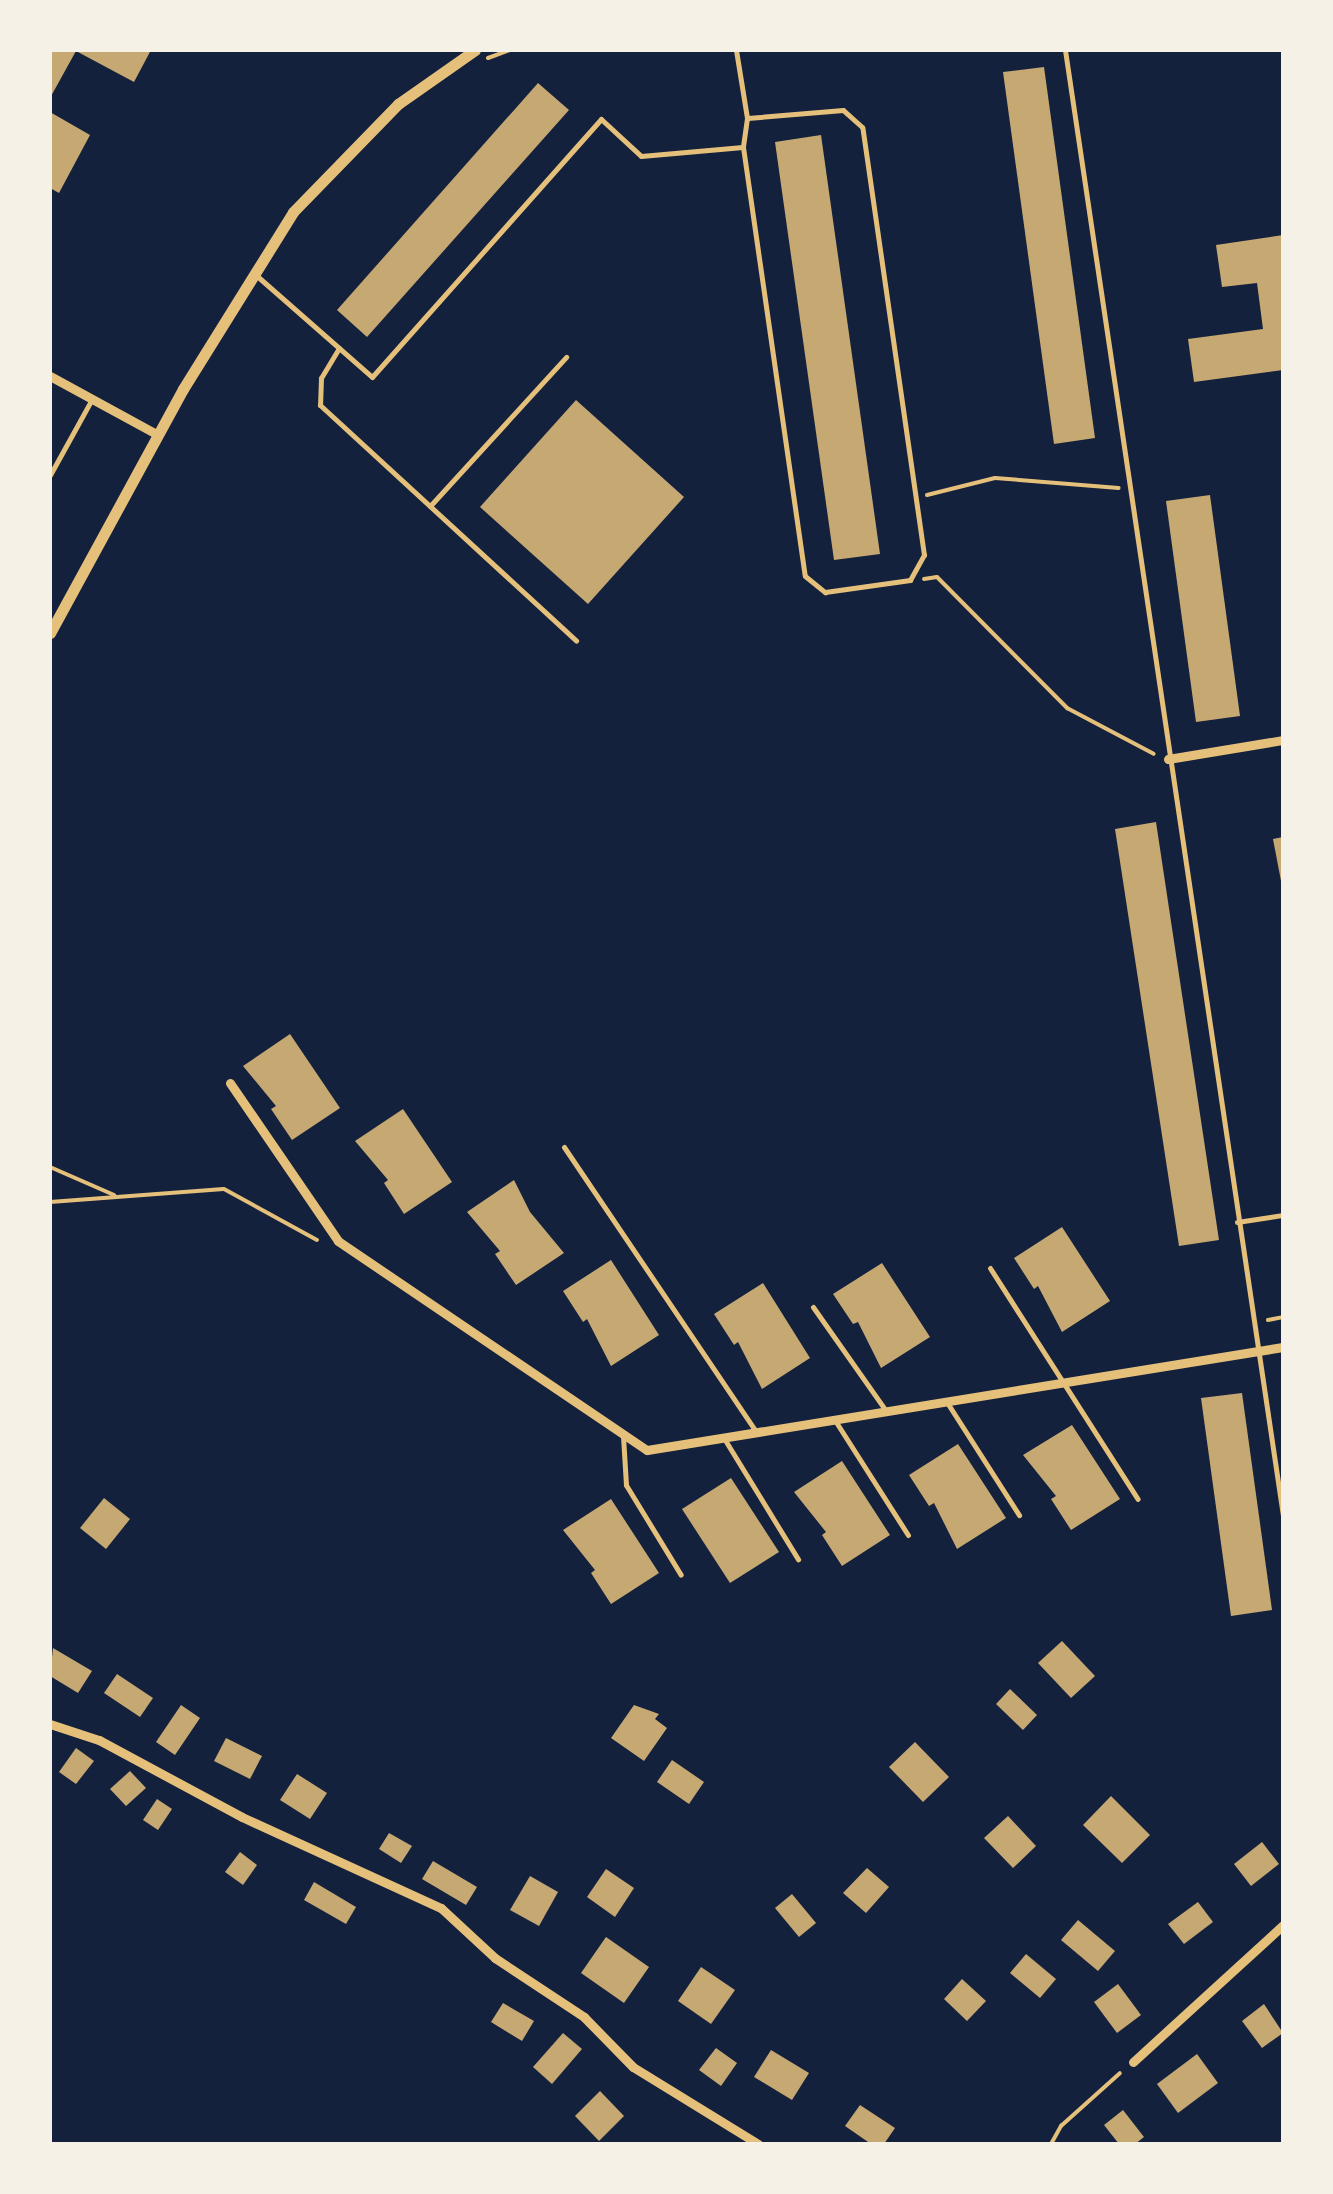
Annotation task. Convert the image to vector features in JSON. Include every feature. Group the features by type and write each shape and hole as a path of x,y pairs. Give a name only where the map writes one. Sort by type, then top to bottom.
{"street":[{"path":"50,633 158,435 254,274 324,174 398,104 475,50"},
{"path":"50,376 158,435"},
{"path":"1168,760 1283,740"},
{"path":"230,1083 338,1241 454,1325 647,1450 1283,1347"},
{"path":"50,1724 99,1740 242,1817 441,1908 495,1958 584,2016 633,2067 758,2144"},
{"path":"1133,2062 1283,1925"}],"lane":[{"path":"736,50 747,118 743,147 805,576 825,592 910,580 924,556 862,128 843,110 747,118"},
{"path":"1065,50 1283,1516"},
{"path":"254,274 372,376 601,119 641,156 743,147"},
{"path":"339,348 321,378 320,405 576,640"},
{"path":"430,506 566,357"},
{"path":"50,476 92,399"},
{"path":"564,1147 756,1432"},
{"path":"1237,1222 1283,1215"},
{"path":"990,1268 1138,1499"},
{"path":"813,1307 886,1411"},
{"path":"946,1401 1019,1515"},
{"path":"834,1419 908,1536"},
{"path":"622,1433 626,1485 681,1574"},
{"path":"723,1437 798,1559"}],"path":[{"path":"484,50 489,59 510,50"},
{"path":"916,496 995,478 1100,491 1128,486"},
{"path":"910,580 937,577 1067,708 1168,760"},
{"path":"50,1167 119,1198"},
{"path":"50,1202 224,1189 320,1242"},
{"path":"1051,2144 1061,2126 1133,2062"}],"building":[{"path":"50,50 151,50 134,82 76,51 50,98"},
{"path":"1044,67 1095,438 1054,444 1003,72"},
{"path":"538,83 569,110 367,337 337,310"},
{"path":"50,112 90,135 59,193 50,188"},
{"path":"821,135 880,554 834,560 775,142"},
{"path":"1283,235 1283,370 1194,382 1188,339 1263,329 1257,283 1222,287 1216,245"},
{"path":"576,400 684,497 588,604 480,507"},
{"path":"1210,495 1240,716 1196,722 1166,501"},
{"path":"1156,822 1219,1240 1179,1246 1115,829"},
{"path":"1283,837 1283,881 1281,881 1273,839"},
{"path":"290,1034 340,1108 292,1140 271,1109 276,1106 243,1066"},
{"path":"403,1109 452,1182 404,1214 384,1183 388,1180 355,1141"},
{"path":"514,1180 530,1212 564,1253 516,1285 495,1254 500,1251 467,1212"},
{"path":"1062,1227 1110,1301 1062,1332 1038,1286 1034,1289 1014,1258"},
{"path":"611,1260 659,1335 611,1366 587,1319 583,1322 563,1291"},
{"path":"882,1263 930,1337 881,1368 858,1322 853,1324 833,1294"},
{"path":"763,1283 810,1358 762,1389 738,1342 734,1345 714,1314"},
{"path":"1242,1393 1272,1610 1231,1616 1201,1398"},
{"path":"1072,1425 1120,1499 1071,1530 1051,1499 1056,1496 1023,1455"},
{"path":"958,1444 1006,1518 957,1549 934,1503 929,1506 909,1475"},
{"path":"842,1461 890,1535 842,1566 822,1535 826,1532 794,1492"},
{"path":"731,1478 779,1552 730,1583 682,1509"},
{"path":"104,1498 130,1519 106,1549 80,1528"},
{"path":"611,1499 659,1573 611,1604 591,1573 595,1570 563,1530"},
{"path":"1062,1641 1095,1676 1071,1698 1038,1663"},
{"path":"53,1648 92,1671 78,1693 50,1676"},
{"path":"117,1674 153,1698 140,1717 104,1693"},
{"path":"1010,1689 1037,1715 1023,1730 996,1704"},
{"path":"181,1705 200,1718 175,1755 156,1742"},
{"path":"634,1705 659,1714 655,1719 667,1728 644,1761 611,1738"},
{"path":"226,1738 262,1756 250,1779 214,1761"},
{"path":"915,1742 949,1777 923,1802 889,1767"},
{"path":"76,1748 94,1761 76,1784 59,1772"},
{"path":"672,1760 704,1782 689,1804 657,1782"},
{"path":"130,1771 146,1788 126,1806 110,1789"},
{"path":"297,1774 327,1793 310,1819 280,1800"},
{"path":"1111,1796 1150,1835 1122,1863 1083,1825"},
{"path":"157,1799 172,1809 158,1830 143,1820"},
{"path":"1008,1816 1036,1846 1013,1868 984,1838"},
{"path":"389,1833 412,1846 401,1863 379,1849"},
{"path":"1262,1842 1279,1864 1251,1886 1234,1864"},
{"path":"240,1852 257,1865 243,1885 225,1872"},
{"path":"433,1861 477,1887 466,1905 422,1879"},
{"path":"867,1868 889,1887 866,1913 843,1893"},
{"path":"606,1869 634,1888 615,1917 587,1897"},
{"path":"530,1876 558,1892 539,1926 510,1910"},
{"path":"314,1882 356,1907 346,1924 304,1900"},
{"path":"792,1894 816,1923 799,1937 775,1908"},
{"path":"1198,1902 1213,1922 1184,1944 1168,1924"},
{"path":"1078,1920 1115,1951 1098,1971 1061,1940"},
{"path":"606,1937 649,1967 624,2003 581,1973"},
{"path":"1026,1954 1056,1979 1040,1998 1010,1973"},
{"path":"701,1967 735,1990 711,2024 678,2001"},
{"path":"962,1979 986,2001 967,2021 944,1999"},
{"path":"1118,1984 1141,2015 1117,2033 1094,2002"},
{"path":"503,2003 534,2021 522,2041 491,2022"},
{"path":"1264,2004 1283,2033 1262,2048 1242,2021"},
{"path":"563,2033 582,2049 552,2084 533,2067"},
{"path":"716,2048 737,2063 721,2086 699,2070"},
{"path":"771,2050 809,2073 792,2100 754,2077"},
{"path":"1197,2054 1218,2083 1178,2113 1157,2084"},
{"path":"600,2091 624,2116 599,2141 575,2116"},
{"path":"860,2105 895,2128 884,2144 871,2144 845,2126"},
{"path":"1123,2110 1144,2137 1135,2144 1119,2144 1104,2125"}]}
